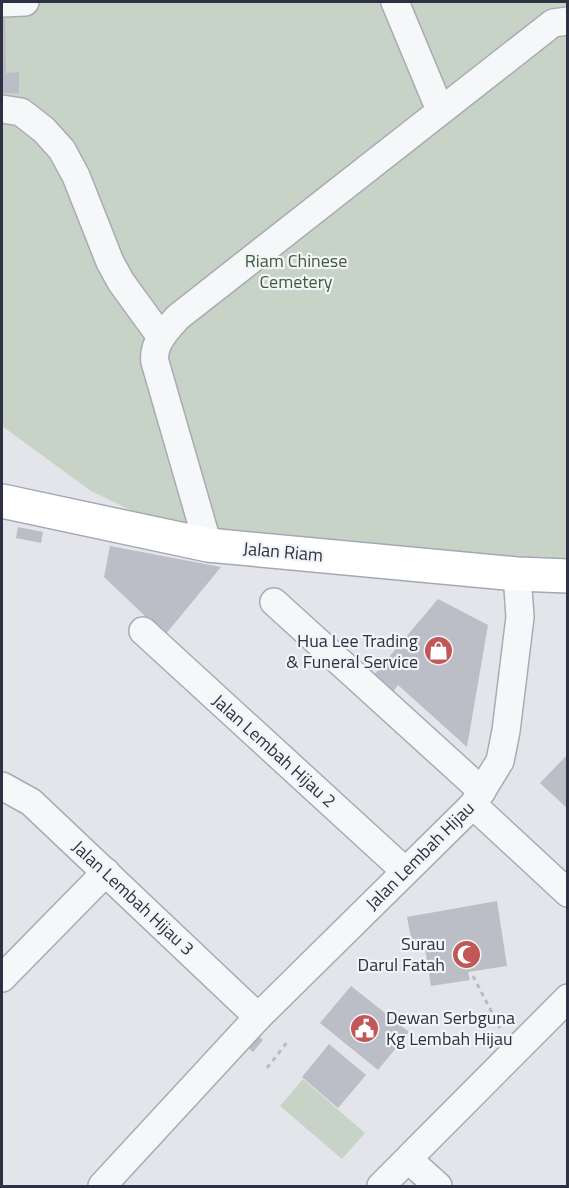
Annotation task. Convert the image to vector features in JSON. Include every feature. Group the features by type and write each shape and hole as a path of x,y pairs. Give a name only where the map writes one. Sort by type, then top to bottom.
{"main road":[{"name":"Jalan Riam","path":"2,501 208,545 517,574 567,576"}],"street":[{"path":"2,3 25,2"},
{"path":"395,2 440,110"},
{"path":"208,545 155,362 155,351 160,337 178,318 440,110 553,23 567,21"},
{"path":"2,109 21,112 44,130 62,150 76,176 110,262 121,282 160,337"},
{"name":"Jalan Lembah Hijau","path":"102,1186 258,1017 478,798 500,761 506,731 520,617 517,574"},
{"path":"274,602 478,798 567,893"},
{"name":"Jalan Lembah Hijau 2","path":"143,631 405,871"},
{"name":"Jalan Lembah Hijau 3","path":"2,786 31,802 258,1017"},
{"path":"2,978 106,872"},
{"path":"381,1186 567,998"},
{"path":"409,1160 438,1186"}],"path":[{"path":"473,976 513,1052"},
{"path":"267,1068 288,1041"}],"green space":[{"name":"Riam Chinese Cemetery","path":"2,2 567,2 567,562 344,549 149,519 91,491 2,426"},
{"path":"303,1079 365,1133 342,1159 280,1106"}],"building":[{"path":"2,12 5,12 6,73 19,72 19,93 2,93"},
{"path":"18,527 43,532 41,543 16,538"},
{"path":"110,546 221,567 165,635 104,577"},
{"name":"Hua Lee Trading & Funeral Service","path":"438,599 488,625 467,747 398,685 392,693 373,676"},
{"path":"568,754 568,809 540,783"},
{"name":"Surau Darul Fatah","path":"497,901 507,966 468,972 470,980 431,986 424,941 412,943 407,917"},
{"name":"Dewan Serbguna Kg Lembah Hijau","path":"351,986 409,1032 378,1070 320,1023"},
{"path":"256,1034 263,1040 253,1052 246,1046"},
{"path":"329,1044 366,1075 338,1108 302,1077"}],"place":[{"name":"Hua Lee Trading & Funeral Service","path":"439,651"},
{"name":"Surau Darul Fatah","path":"466,954"},
{"name":"Dewan Serbguna Kg Lembah Hijau","path":"365,1028"}]}
